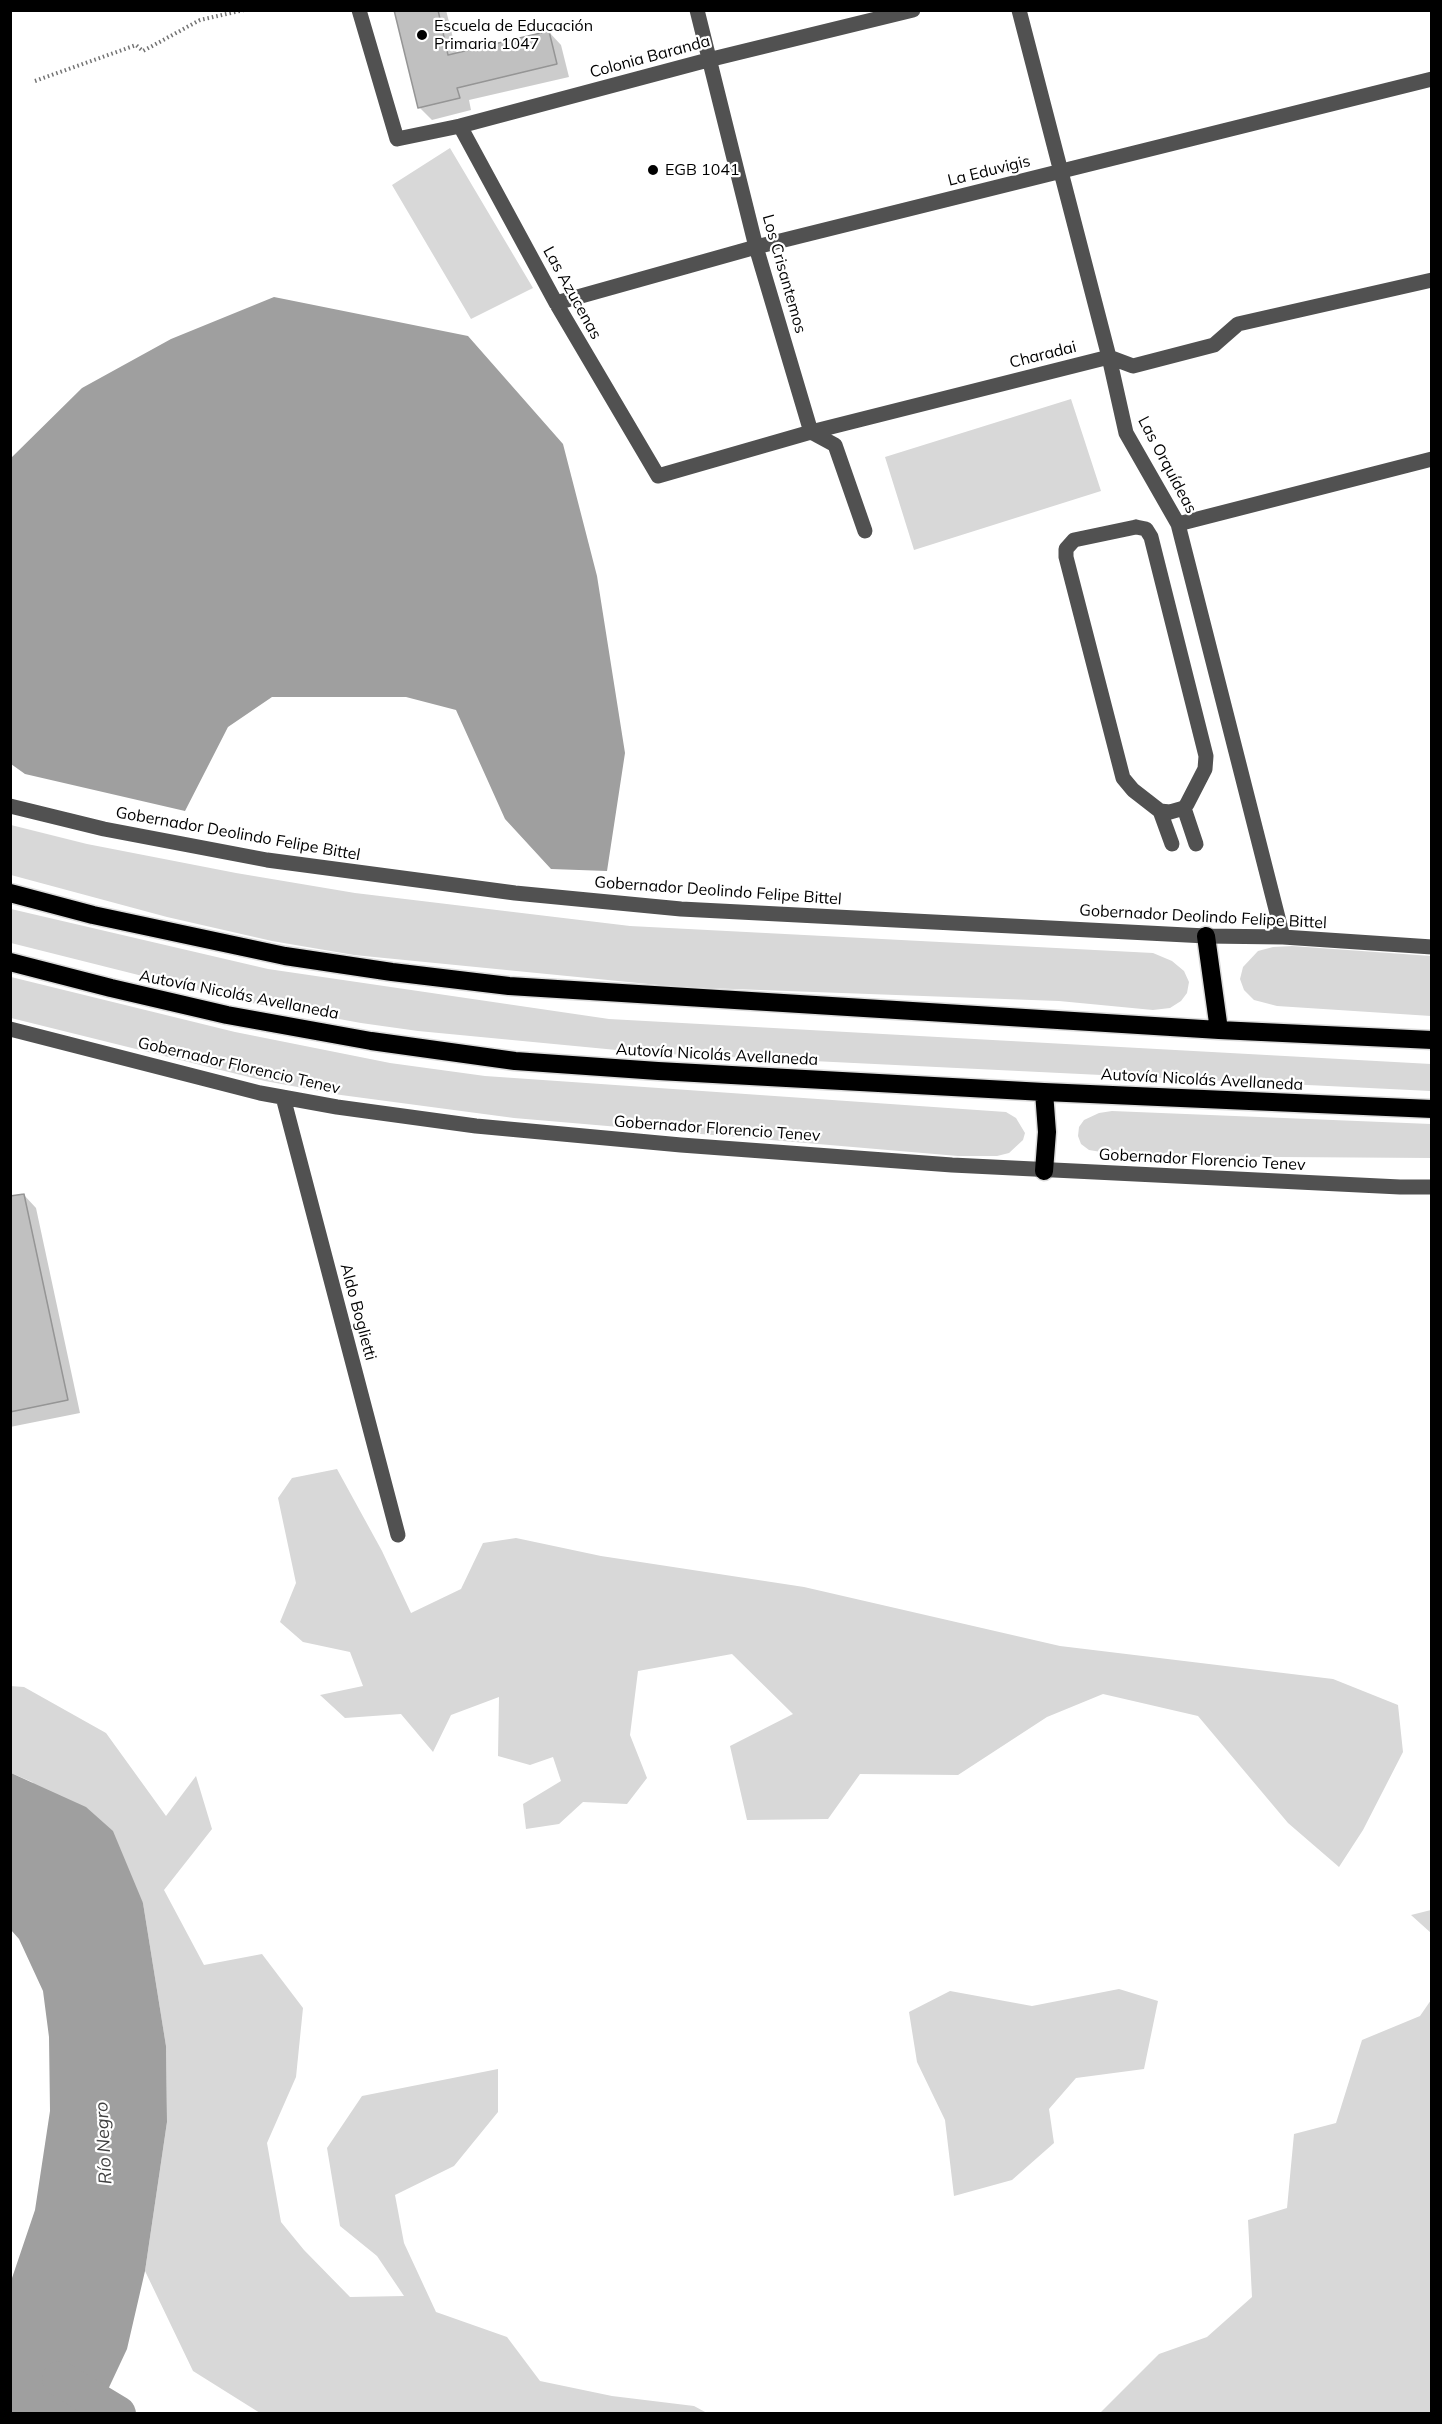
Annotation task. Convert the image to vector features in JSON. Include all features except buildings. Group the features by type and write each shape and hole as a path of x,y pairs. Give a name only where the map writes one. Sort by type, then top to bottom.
{"highway":[{"path":"10,893 114,920 285,956 509,986 1219,1030 1431,1040"},
{"path":"1206,936 1219,1030"},
{"name":"Autovía Nicolás Avellaneda","path":"10,962 227,1015 382,1042 496,1058 658,1071 1044,1092 1431,1109"},
{"path":"1044,1092 1047,1132 1044,1171"}],"street":[{"name":"Colonia Baranda","path":"359,10 397,139 460,126 708,60 913,10"},
{"name":"Los Crisantemos","path":"697,10 756,247 811,432"},
{"name":"Las Orquídeas","path":"1019,10 1126,433 1178,524 1283,937"},
{"name":"La Eduvigis","path":"556,303 756,247 1431,79"},
{"name":"Las Azucenas","path":"460,126 556,303 658,476"},
{"path":"1108,357 1133,366 1214,345 1238,324 1431,280"},
{"name":"Charadai","path":"658,476 811,432 1108,357"},
{"path":"811,432 835,445 865,531"},
{"path":"1178,524 1431,459"},
{"path":"1172,844 1160,811 1128,785 1120,771 1066,557 1066,549 1074,540 1136,527 1146,530 1151,537 1206,756 1204,769 1184,808 1196,844"},
{"name":"Gobernador Deolindo Felipe Bittel","path":"10,806 104,829 267,860 515,893 681,909 1206,936 1283,937 1431,947"},
{"path":"1160,811 1170,812 1184,808"},
{"name":"Gobernador Florencio Tenev","path":"10,1029 283,1097 409,1118 611,1139 1044,1171 1401,1187 1431,1186"},
{"name":"Aldo Boglietti","path":"283,1097 398,1535"}],"path":[{"path":"35,81 136,45 143,51 200,20 244,10"}],"shaded area":[{"path":"450,148 533,288 471,319 392,185"},
{"path":"1071,399 1101,491 914,550 885,457"},
{"path":"11,825 87,844 355,893 630,926 1153,953 1172,961 1184,971 1189,982 1187,993 1181,1001 1170,1008 1153,1010 1059,1001 679,987 354,955 272,941 167,917 11,875"},
{"path":"11,909 268,969 609,1019 1431,1064 1431,1091 648,1053 418,1031 246,1002 11,943"},
{"path":"1292,946 1431,956 1431,1016 1277,1006 1254,1000 1244,990 1240,979 1243,967 1258,951"},
{"path":"11,977 235,1032 390,1063 485,1076 1006,1112 1016,1118 1025,1133 1023,1140 1009,1153 997,1156 958,1156 514,1118 341,1095 265,1081 11,1018"},
{"path":"1112,1111 1431,1124 1431,1158 1126,1156 1089,1150 1081,1144 1078,1136 1079,1127 1084,1120 1099,1113"},
{"path":"337,1469 382,1551 411,1613 461,1589 483,1543 516,1538 601,1556 804,1587 1060,1646 1333,1679 1398,1705 1403,1752 1363,1830 1339,1867 1288,1823 1198,1716 1103,1694 1047,1717 958,1775 860,1774 828,1819 747,1820 730,1746 793,1714 732,1654 638,1671 630,1735 647,1778 627,1804 583,1802 559,1824 526,1829 523,1804 561,1781 553,1757 530,1765 498,1756 499,1697 451,1715 433,1752 401,1714 345,1718 320,1695 363,1686 350,1652 303,1642 280,1622 296,1583 278,1498 292,1478"},
{"path":"10,1686 24,1687 106,1733 166,1816 196,1776 212,1829 164,1890 204,1965 262,1954 303,2008 296,2077 267,2143 281,2222 304,2250 350,2297 404,2296 377,2256 340,2226 327,2148 362,2096 498,2069 498,2112 454,2166 395,2195 404,2243 436,2312 507,2337 540,2381 612,2396 694,2406 707,2413 260,2413 193,2371 145,2271 167,2122 166,2046 143,1903 32,1782 11,1773"},
{"path":"1432,1910 1431,1933 1411,1915"},
{"path":"1119,1989 1158,2001 1144,2069 1076,2078 1049,2109 1054,2143 1012,2180 954,2196 945,2120 917,2062 909,2012 950,1991 1032,2006"},
{"path":"1431,2000 1431,2413 1100,2413 1159,2354 1207,2337 1252,2297 1248,2220 1287,2208 1294,2134 1336,2123 1362,2040 1420,2016"}],"water":[{"path":"274,297 468,336 563,444 597,576 625,753 607,871 551,869 505,819 456,710 406,697 272,697 228,727 185,811 25,774 11,764 11,458 82,388 171,339"},
{"name":"Río Negro","path":"11,1773 86,1807 113,1831 143,1903 166,2046 167,2122 145,2271 127,2349 97,2413 11,2413 11,2281 35,2210 50,2111 49,2037 43,1991 19,1939 11,1930"}],"waterway":[{"path":"60,2379 118,2414"}],"place":[{"name":"Escuela de Educación Primaria 1047","path":"422,35"},
{"name":"EGB 1041","path":"653,170"}]}
